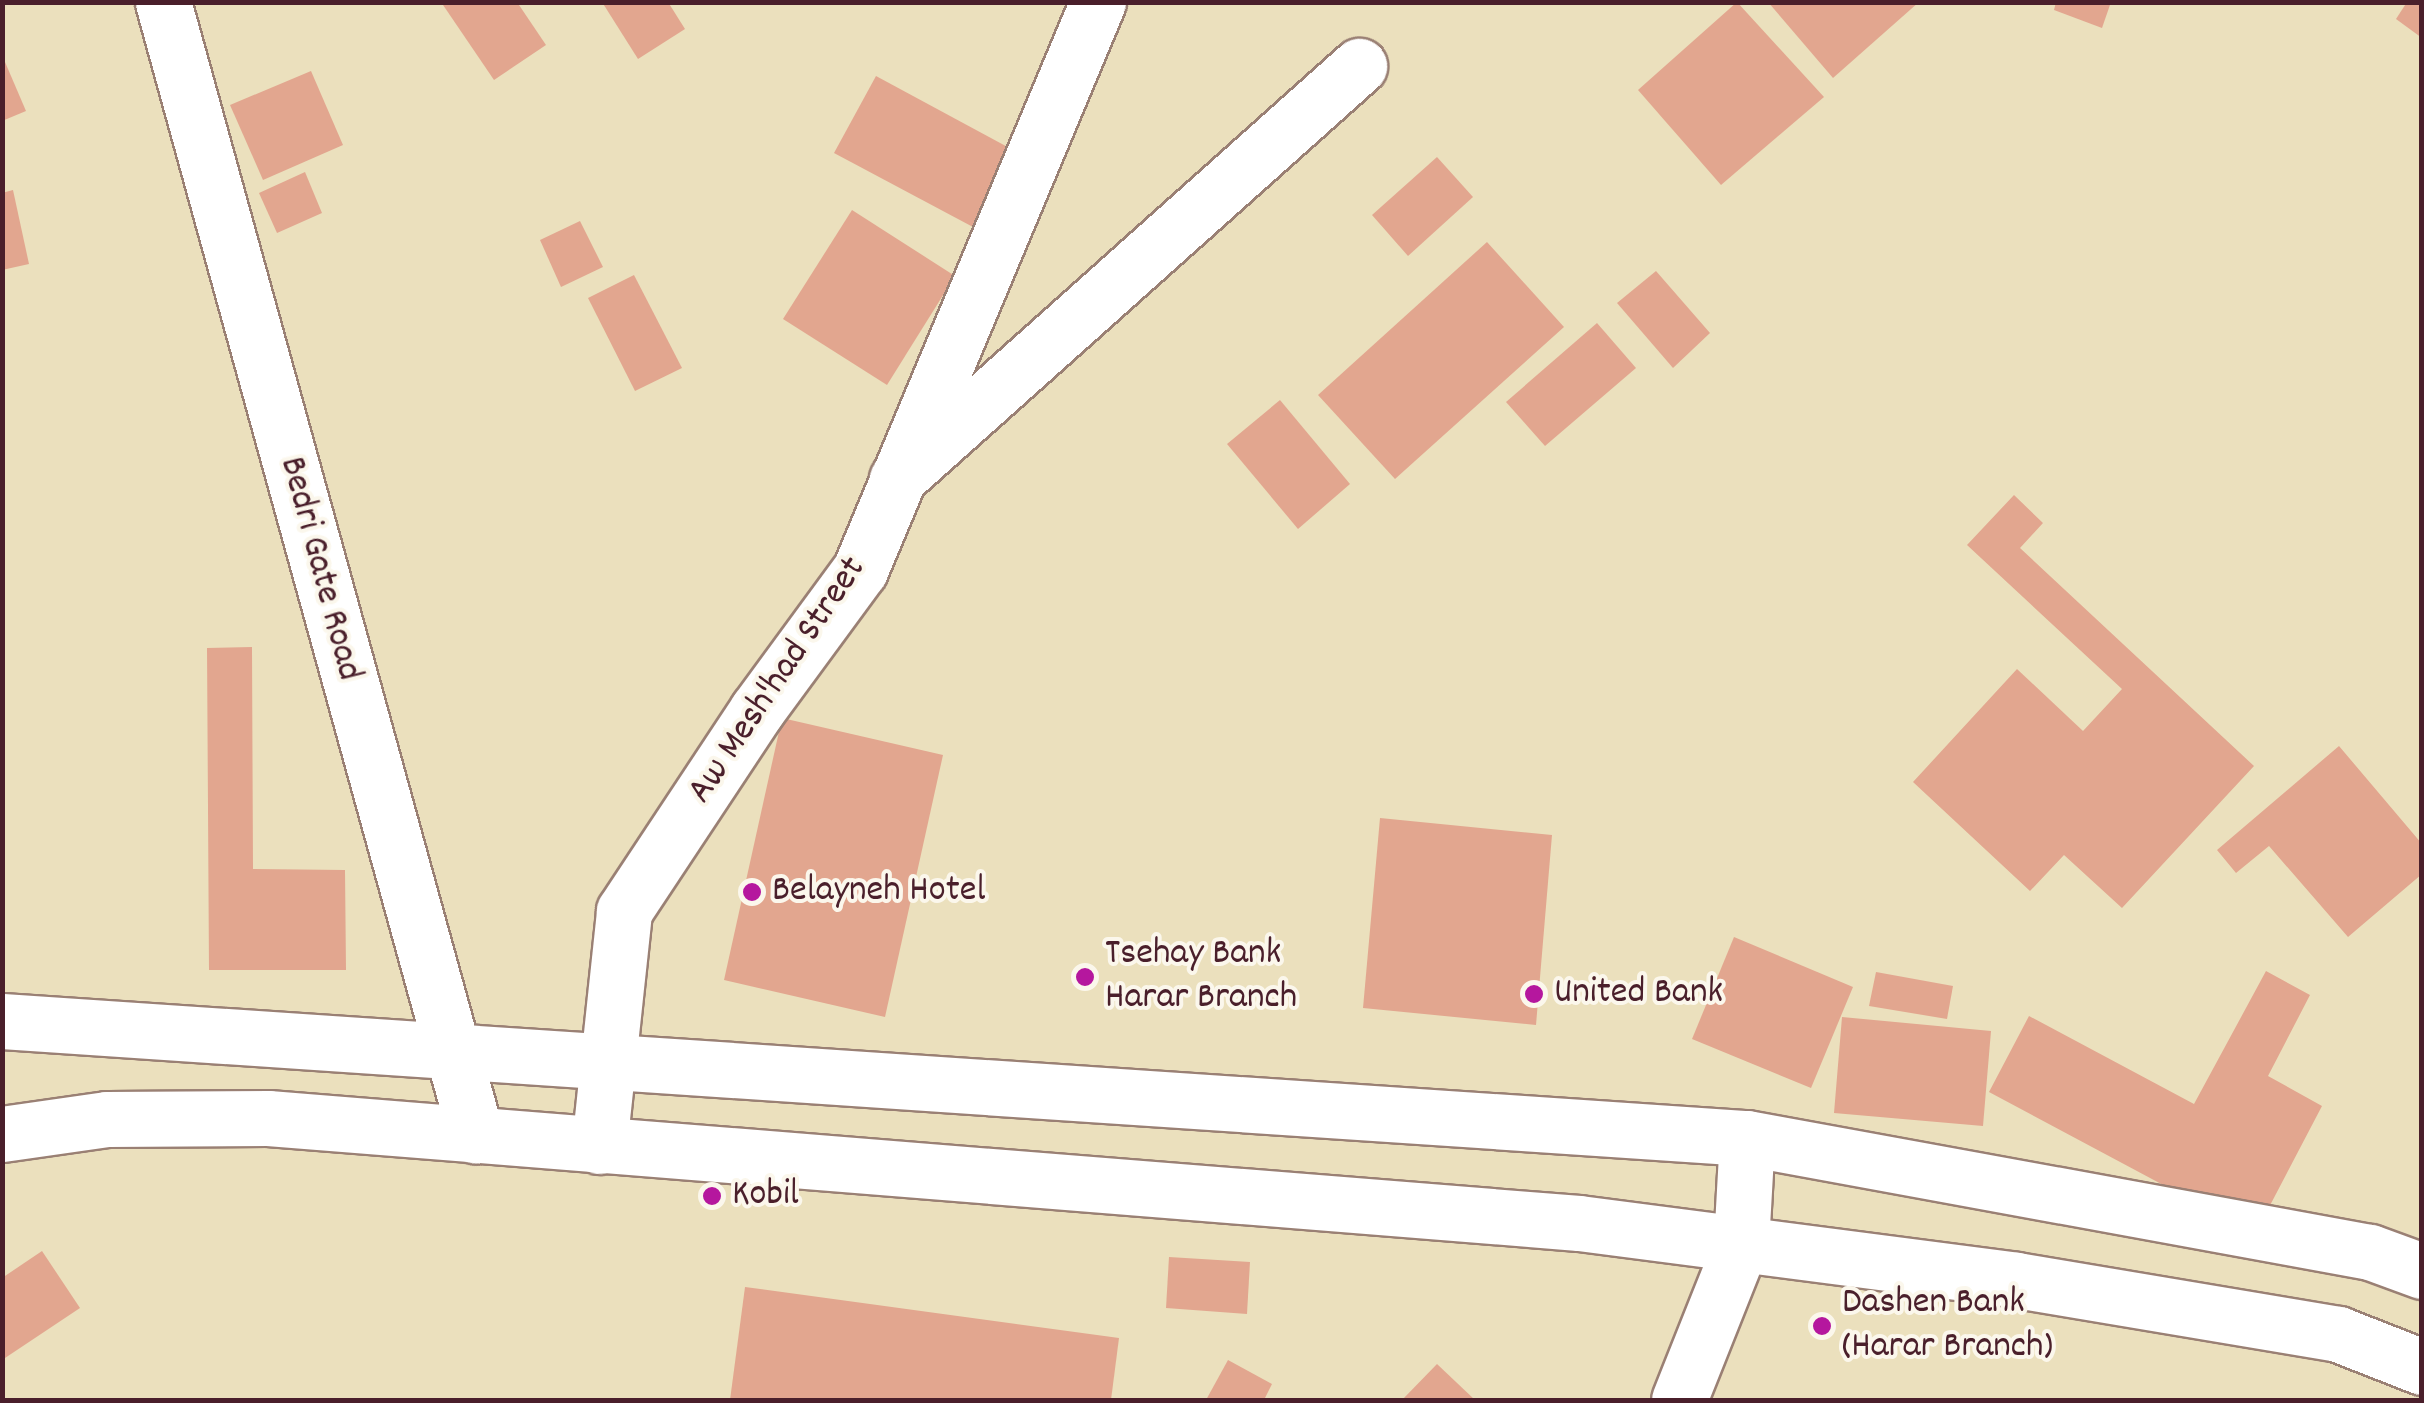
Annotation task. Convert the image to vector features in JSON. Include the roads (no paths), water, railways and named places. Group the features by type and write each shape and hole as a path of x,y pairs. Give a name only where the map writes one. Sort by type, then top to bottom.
{"street":[{"name":"Bedri Gate Road","path":"163,2 476,1136"},
{"name":"Aw Mesh'had Street","path":"600,1146 624,911 757,710 860,570 1098,2"},
{"path":"897,479 1360,66"},
{"path":"2,1022 1747,1138 2370,1252 2422,1272"},
{"path":"2,1134 107,1119 268,1118 1560,1222 2016,1280 2338,1334 2422,1367"},
{"path":"1679,1400 1740,1244 1747,1138"}],"place":[{"name":"Belayneh Hotel","path":"752,892"},
{"name":"Tsehay Bank Harar Branch","path":"1085,977"},
{"name":"United Bank","path":"1534,994"},
{"name":"Kobil","path":"712,1196"},
{"name":"Dashen Bank (Harar Branch)","path":"1822,1326"}]}
